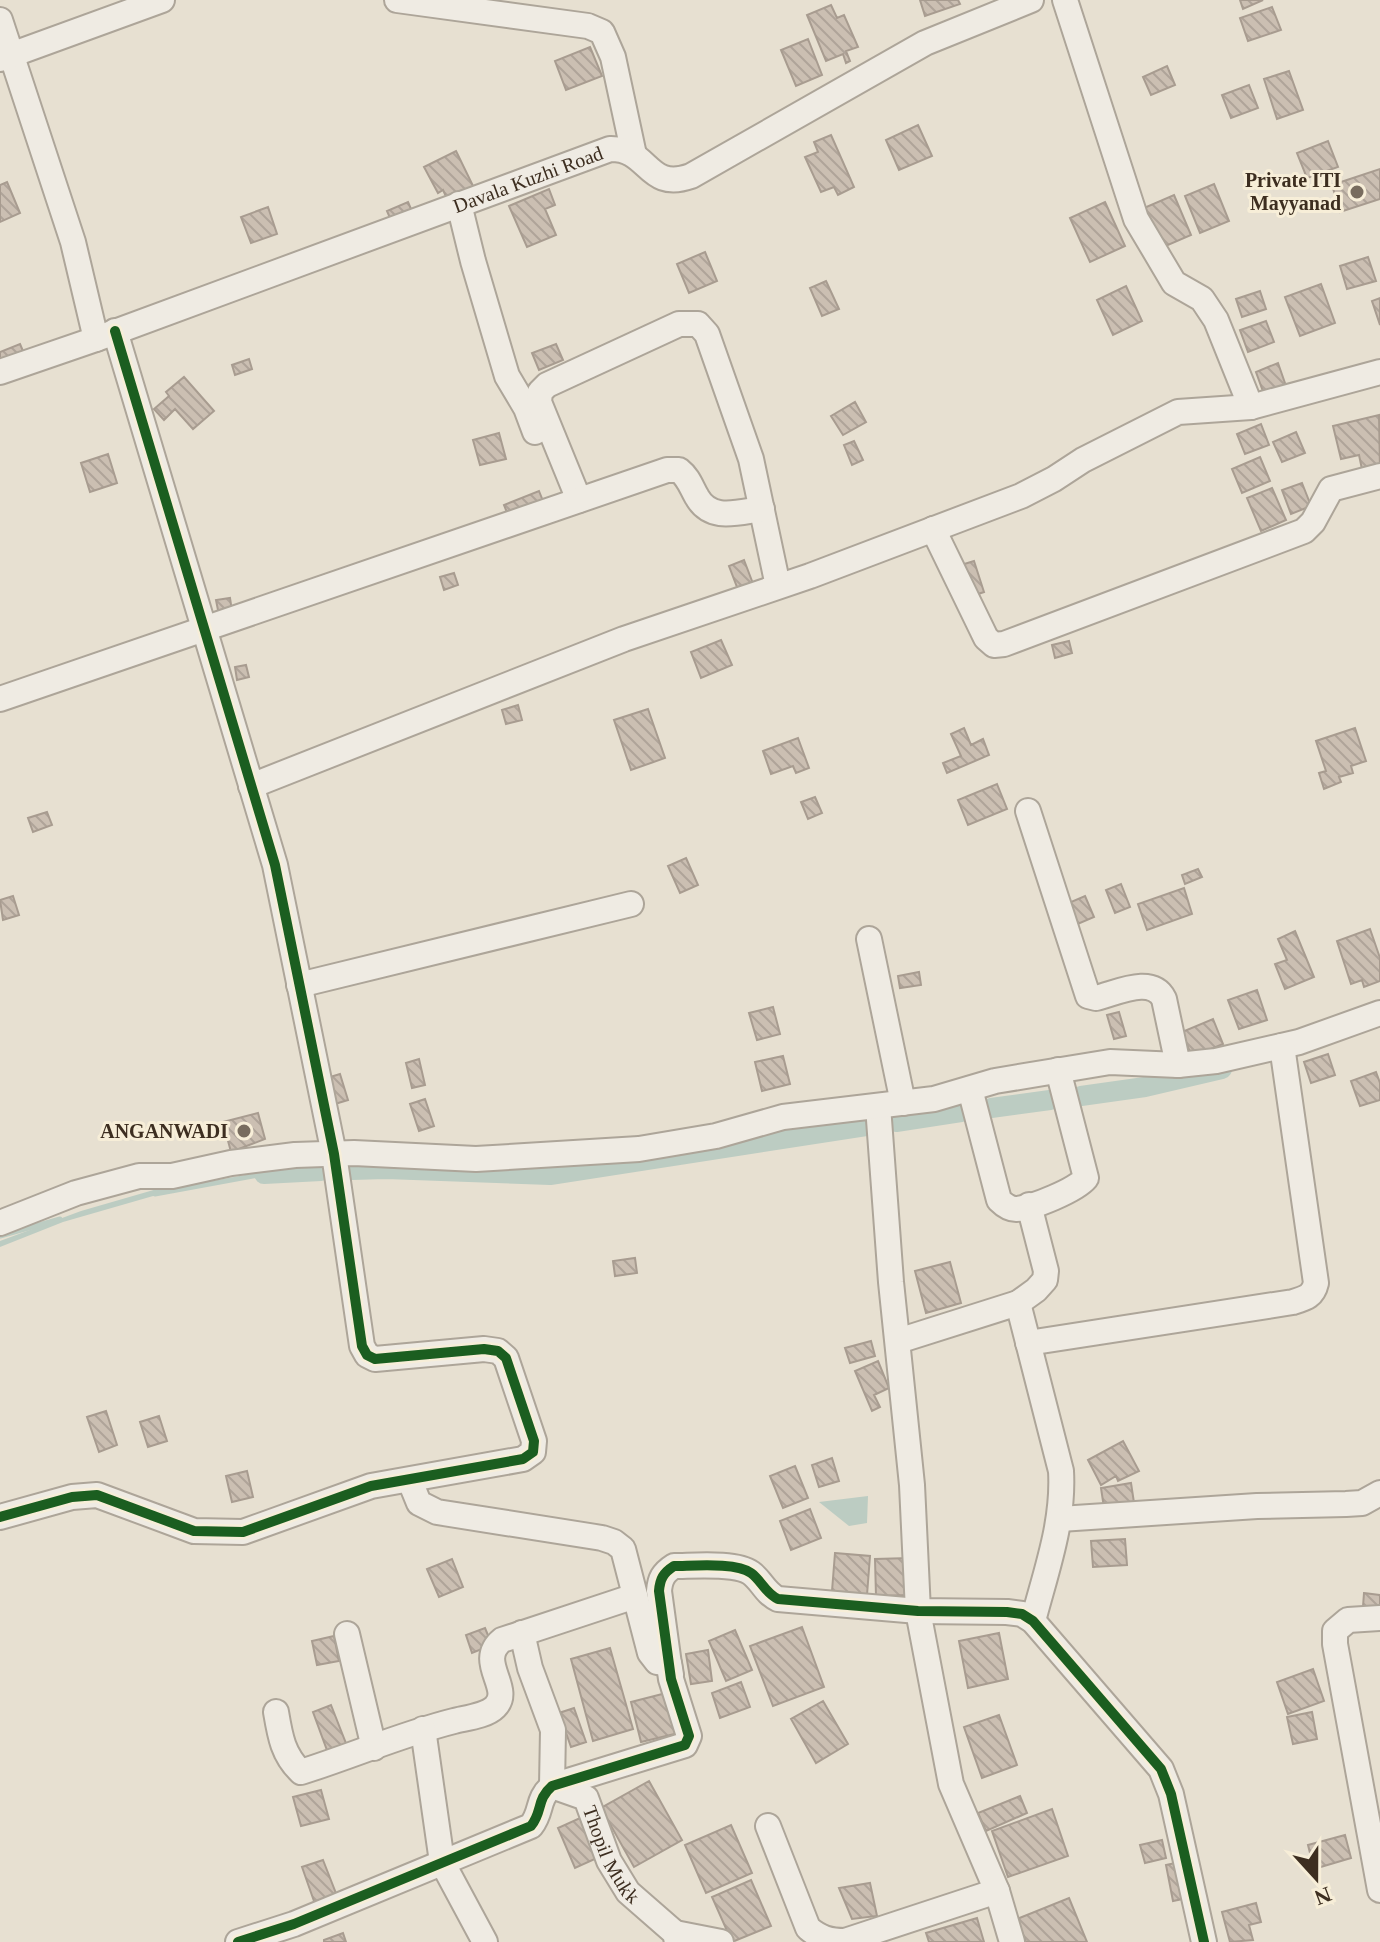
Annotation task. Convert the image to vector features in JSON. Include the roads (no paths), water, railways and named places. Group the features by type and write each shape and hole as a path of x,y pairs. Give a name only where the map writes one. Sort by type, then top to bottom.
{"street":[{"path":"6,57 162,0"},
{"path":"397,0 588,26 602,32 613,57 634,155"},
{"name":"Davala Kuzhi Road","path":"0,372 610,149 622,149 634,155 662,180 677,181 691,176 925,43 998,6 1031,0"},
{"path":"1065,0 1136,219 1174,283 1202,299 1216,320 1251,407"},
{"path":"0,20 6,57 73,242 204,628 275,865 334,1154 360,1335 367,1355 375,1359 484,1349 498,1351 506,1358 534,1441 533,1452 523,1459 356,1490 243,1532 194,1531 97,1495 72,1497 0,1517"},
{"path":"459,204 507,376 572,503"},
{"path":"572,503 539,402 540,392 547,385 679,324 698,324 707,334 751,459 778,586"},
{"path":"251,786 624,639 810,576 1021,496 1083,460 1178,412 1251,407 1380,372"},
{"path":"0,699 667,470 679,470 687,476 705,509 715,514 762,509"},
{"path":"933,529 986,638 994,645 1004,644 1304,531 1313,522 1331,489 1380,476"},
{"path":"1028,811 1088,996 1096,998 1149,985 1160,991 1178,1065"},
{"path":"299,985 631,904"},
{"path":"869,939 903,1103"},
{"path":"0,1223 76,1193 139,1176 172,1176 231,1163 334,1154 476,1159 639,1149 716,1136 783,1117 934,1099 995,1081 1110,1062 1178,1065 1216,1061 1282,1046 1380,1013"},
{"path":"1028,1343 1293,1302 1306,1299 1314,1292 1316,1283 1282,1046"},
{"path":"970,1089 999,1200 1007,1208 1017,1209 1079,1186 1086,1178 1058,1070"},
{"path":"878,1106 891,1282 912,1485 918,1611 951,1784 997,1891 1012,1942"},
{"path":"898,1341 1018,1303 1036,1290 1045,1280 1046,1271 1029,1205"},
{"path":"1018,1303 1061,1471 1060,1519 1033,1621"},
{"path":"410,1481 419,1503 437,1512 614,1542 623,1549 650,1653 657,1662 669,1663 671,1679"},
{"path":"1060,1519 1257,1506 1362,1503 1380,1493"},
{"path":"238,1942 297,1933 442,1862 531,1826 537,1818 542,1795 552,1786 685,1745 689,1736 671,1679 659,1591 660,1580 674,1566 739,1567 748,1570 769,1595 778,1599 918,1611 1007,1612 1022,1614 1033,1621 1161,1769 1167,1780 1204,1942"},
{"path":"276,1712 282,1746 301,1772 423,1729 486,1713 496,1707 500,1700 491,1656 493,1647 502,1640 635,1596"},
{"path":"1380,1618 1348,1620 1335,1631 1335,1644 1380,1890"},
{"path":"522,1633 530,1668 553,1730 552,1786"},
{"path":"347,1634 374,1748"},
{"path":"423,1729 442,1862 485,1942"},
{"name":"Thopil Mukk","path":"552,1786 586,1798 609,1861 628,1892 676,1937"},
{"path":"768,1826 808,1928 820,1938 832,1941"},
{"path":"825,1942 845,1941 997,1891"},
{"path":"676,1937 721,1942"}],"waterway":[{"path":"1081,1096 1145,1087 1222,1069"},
{"path":"991,1108 1050,1100"},
{"path":"896,1122 961,1112"},
{"path":"352,1170 550,1175 866,1126"},
{"path":"264,1174 321,1171"},
{"path":"155,1194 264,1174"},
{"path":"0,1236 60,1219"}],"place":[{"name":"Private ITI Mayyanad","path":"1357,192"},
{"name":"ANGANWADI","path":"244,1131"}]}
